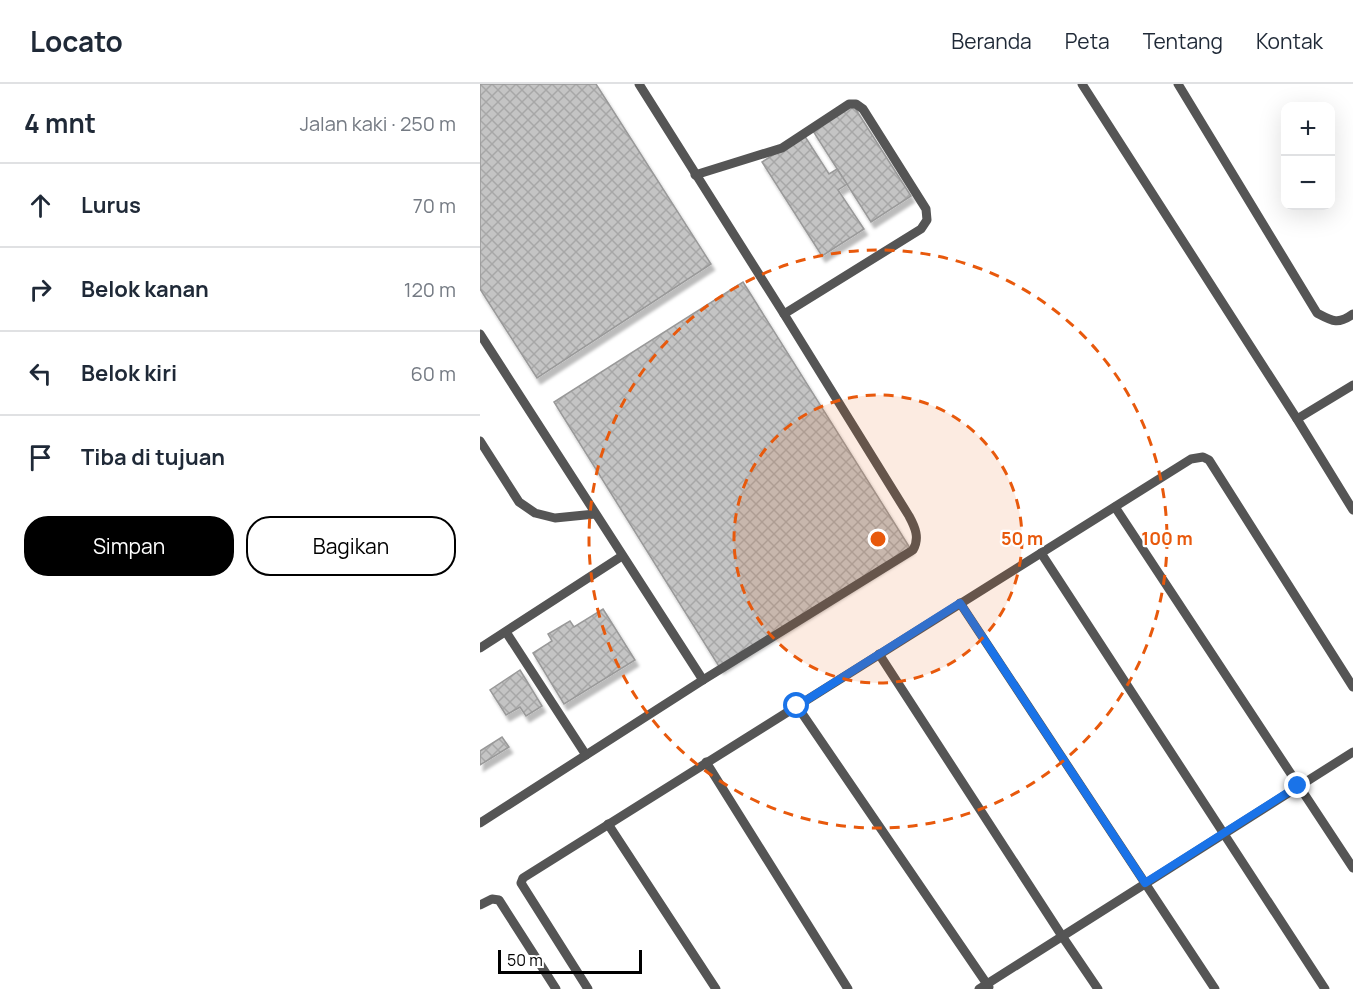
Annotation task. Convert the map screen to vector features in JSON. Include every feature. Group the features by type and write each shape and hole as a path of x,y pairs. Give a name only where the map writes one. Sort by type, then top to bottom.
{"lane":[{"path":"480,823 703,680 913,550 916,545 915,526 639,84"},
{"path":"1082,84 1353,510"},
{"path":"1178,84 1317,313 1332,321 1347,318 1353,314"},
{"path":"695,175 782,148 849,104 856,104 863,109 927,209 927,220 921,229 784,314"},
{"path":"480,334 703,680"},
{"path":"1297,419 1353,385"},
{"path":"480,441 519,502 535,513 555,518 595,514"},
{"path":"588,989 521,883 523,878 1191,459 1203,457 1209,460 1353,687"},
{"path":"1115,507 1353,868"},
{"path":"1041,553 1325,989"},
{"path":"480,648 622,556"},
{"path":"960,603 1215,989"},
{"path":"506,632 586,755"},
{"path":"879,654 1098,989"},
{"path":"797,706 985,987 1353,752"},
{"path":"706,762 848,989"},
{"path":"608,824 716,989"},
{"path":"480,905 492,899 499,900 556,989"}],"building":[{"path":"480,84 596,84 711,264 537,378 480,289"},
{"path":"853,105 911,196 871,222 813,131"},
{"path":"804,135 829,174 837,169 847,184 838,190 864,229 822,256 762,162"},
{"path":"743,282 910,548 720,668 554,402"},
{"path":"603,609 635,660 564,704 533,653 552,641 548,634 570,621 574,627"},
{"path":"520,670 542,706 526,716 520,707 506,715 490,690"},
{"path":"502,737 509,747 480,765 480,751"}],"route":[{"path":"797,706 960,603 1145,883 1298,786"}]}
